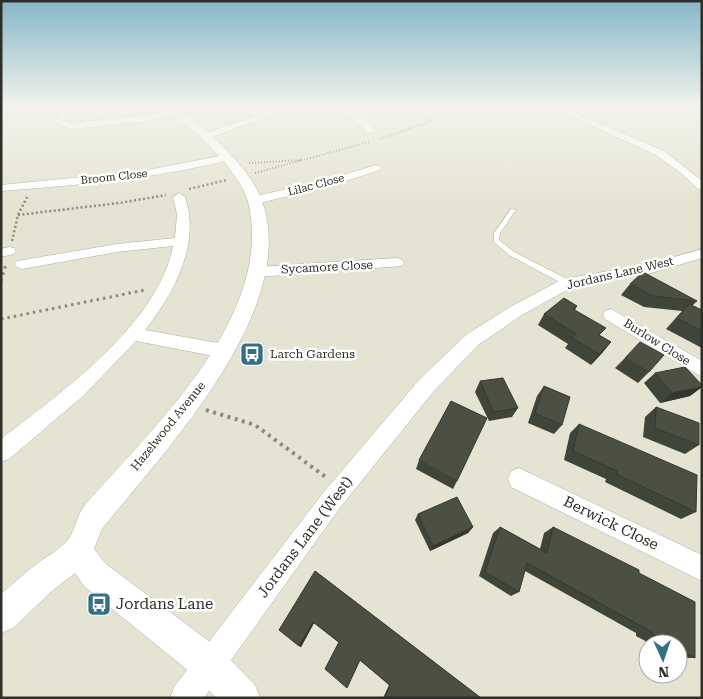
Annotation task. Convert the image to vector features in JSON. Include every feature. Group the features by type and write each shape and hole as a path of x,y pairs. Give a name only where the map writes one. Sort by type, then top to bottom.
{"street":[{"name":"Hazelwood Avenue","path":"78,552 91,520 188,404 224,351 244,312 258,272 261,231 256,200 232,166 209,140"},
{"path":"629,140 660,153 685,171 702,187"},
{"name":"Broom Close","path":"1,188 232,166"},
{"name":"Lilac Close","path":"256,200 323,184 376,168"},
{"path":"1,452 54,410 134,334 166,286 177,263 184,226 177,194"},
{"path":"22,264 125,246 181,242"},
{"name":"Jordans Lane West","path":"404,413 426,386 472,340 516,311 568,283 651,268 702,253"},
{"name":"Sycamore Close","path":"258,272 397,263"},
{"name":"Burlow Close","path":"611,314 702,370"},
{"path":"134,334 224,351"},
{"name":"Jordans Lane (West)","path":"184,698 341,488 404,413"},
{"name":"Berwick Close","path":"519,479 702,568"},
{"path":"1,616 42,579 78,552 95,575 209,664 242,698"}],"lane":[{"path":"513,210 497,233 496,241 503,248 555,274 568,283"}],"path":[{"path":"18,216 177,194 232,166 301,160 370,142"},
{"path":"232,166 302,162 301,160"},
{"path":"1,282 5,252 32,185"},
{"path":"1,319 166,286"},
{"path":"188,404 255,425 341,488"}],"building":[{"path":"643,272 697,301 653,296 630,284"},
{"path":"564,298 577,306 573,309 606,328 599,335 611,342 599,354 572,338 576,334 544,314"},
{"path":"689,304 702,310 702,331 677,318"},
{"path":"640,342 664,355 649,372 625,358"},
{"path":"685,367 702,387 672,393 655,373"},
{"path":"503,378 518,408 494,412 480,381"},
{"path":"544,386 570,397 562,425 535,413"},
{"path":"451,401 487,418 457,481 419,460"},
{"path":"656,407 699,423 699,445 655,428"},
{"path":"579,424 697,475 696,512 616,474 617,471 573,451"},
{"path":"457,497 473,527 433,546 418,514"},
{"path":"500,527 547,553 553,527 639,570 639,573 695,602 695,658 688,654 688,634 652,634 652,632 527,563 519,592 485,572"},
{"path":"315,571 481,698 385,698 390,685 360,660 347,688 325,669 339,642 313,622 299,646 279,630"}],"place":[{"name":"Larch Gardens","path":"252,354"},
{"name":"Jordans Lane","path":"99,604"}]}
